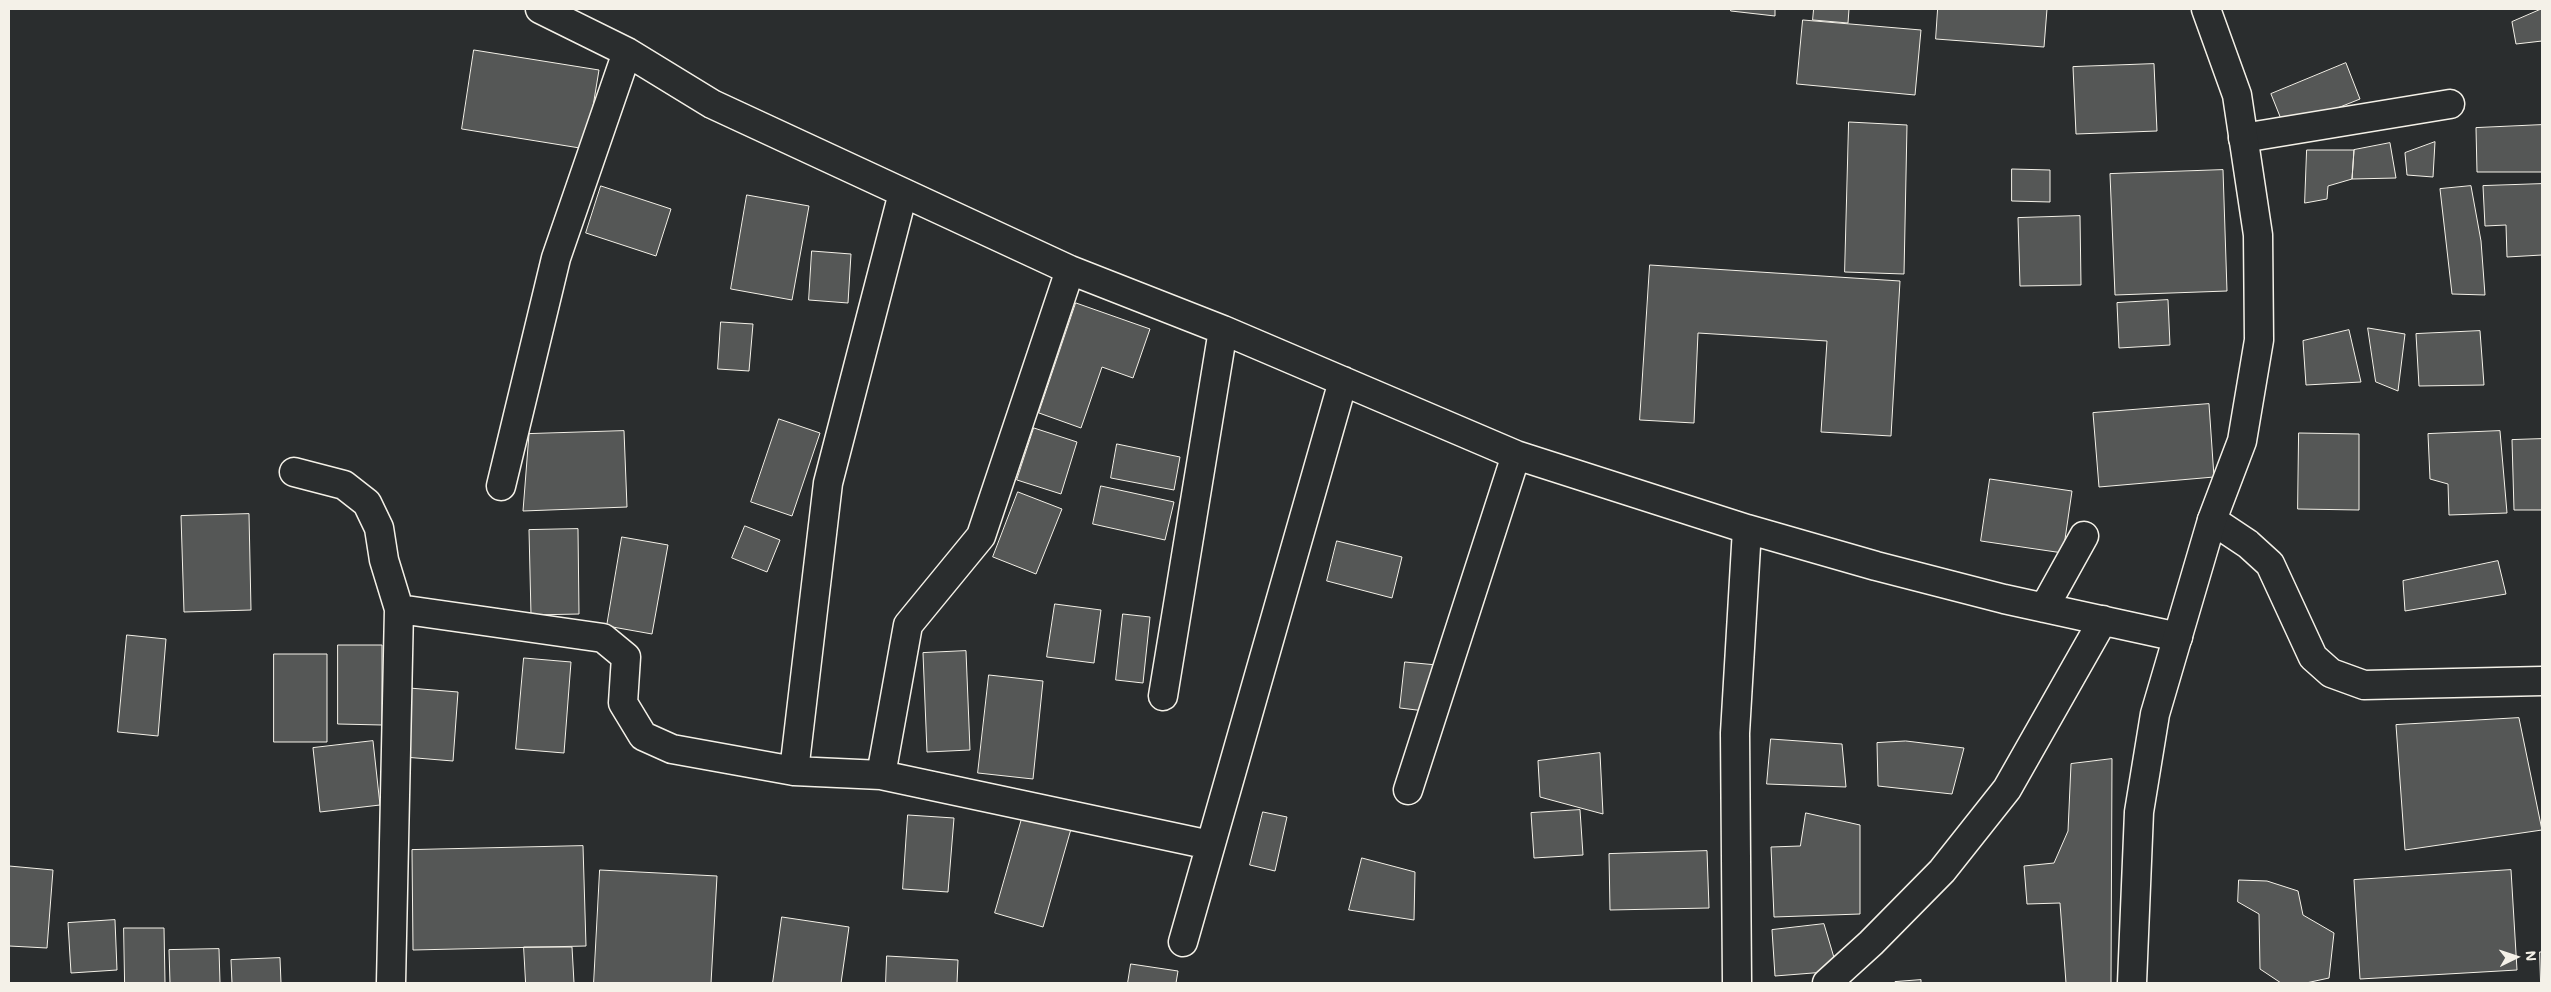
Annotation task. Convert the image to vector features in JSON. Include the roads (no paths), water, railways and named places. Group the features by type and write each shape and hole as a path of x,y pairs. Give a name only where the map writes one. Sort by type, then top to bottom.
{"street":[{"path":"540,9 627,52 712,104 1070,270 1223,330 1516,455 1747,529 1876,566 2044,608 2178,637"},
{"path":"2132,983 2139,812 2155,714 2212,520 2242,441 2259,340 2258,235 2237,95 2206,9"},
{"path":"501,486 556,258 627,52"},
{"path":"2243,138 2450,104"},
{"path":"794,771 828,483 903,193"},
{"path":"881,775 908,625 981,536 1070,270"},
{"path":"1163,696 1223,330"},
{"path":"1183,942 1343,381"},
{"path":"1408,790 1516,455"},
{"path":"294,472 344,485 367,503 379,528 384,560 399,609 391,983"},
{"path":"2212,520 2248,544 2270,564 2313,657 2331,673 2364,686 2542,681"},
{"path":"1737,983 1736,733 1747,529"},
{"path":"2044,608 2084,536"},
{"path":"399,609 603,638 626,657 623,703 643,736 672,749 794,771 881,775 1210,845"},
{"path":"1826,983 1871,943 1942,871 2007,789 2103,620"}]}
